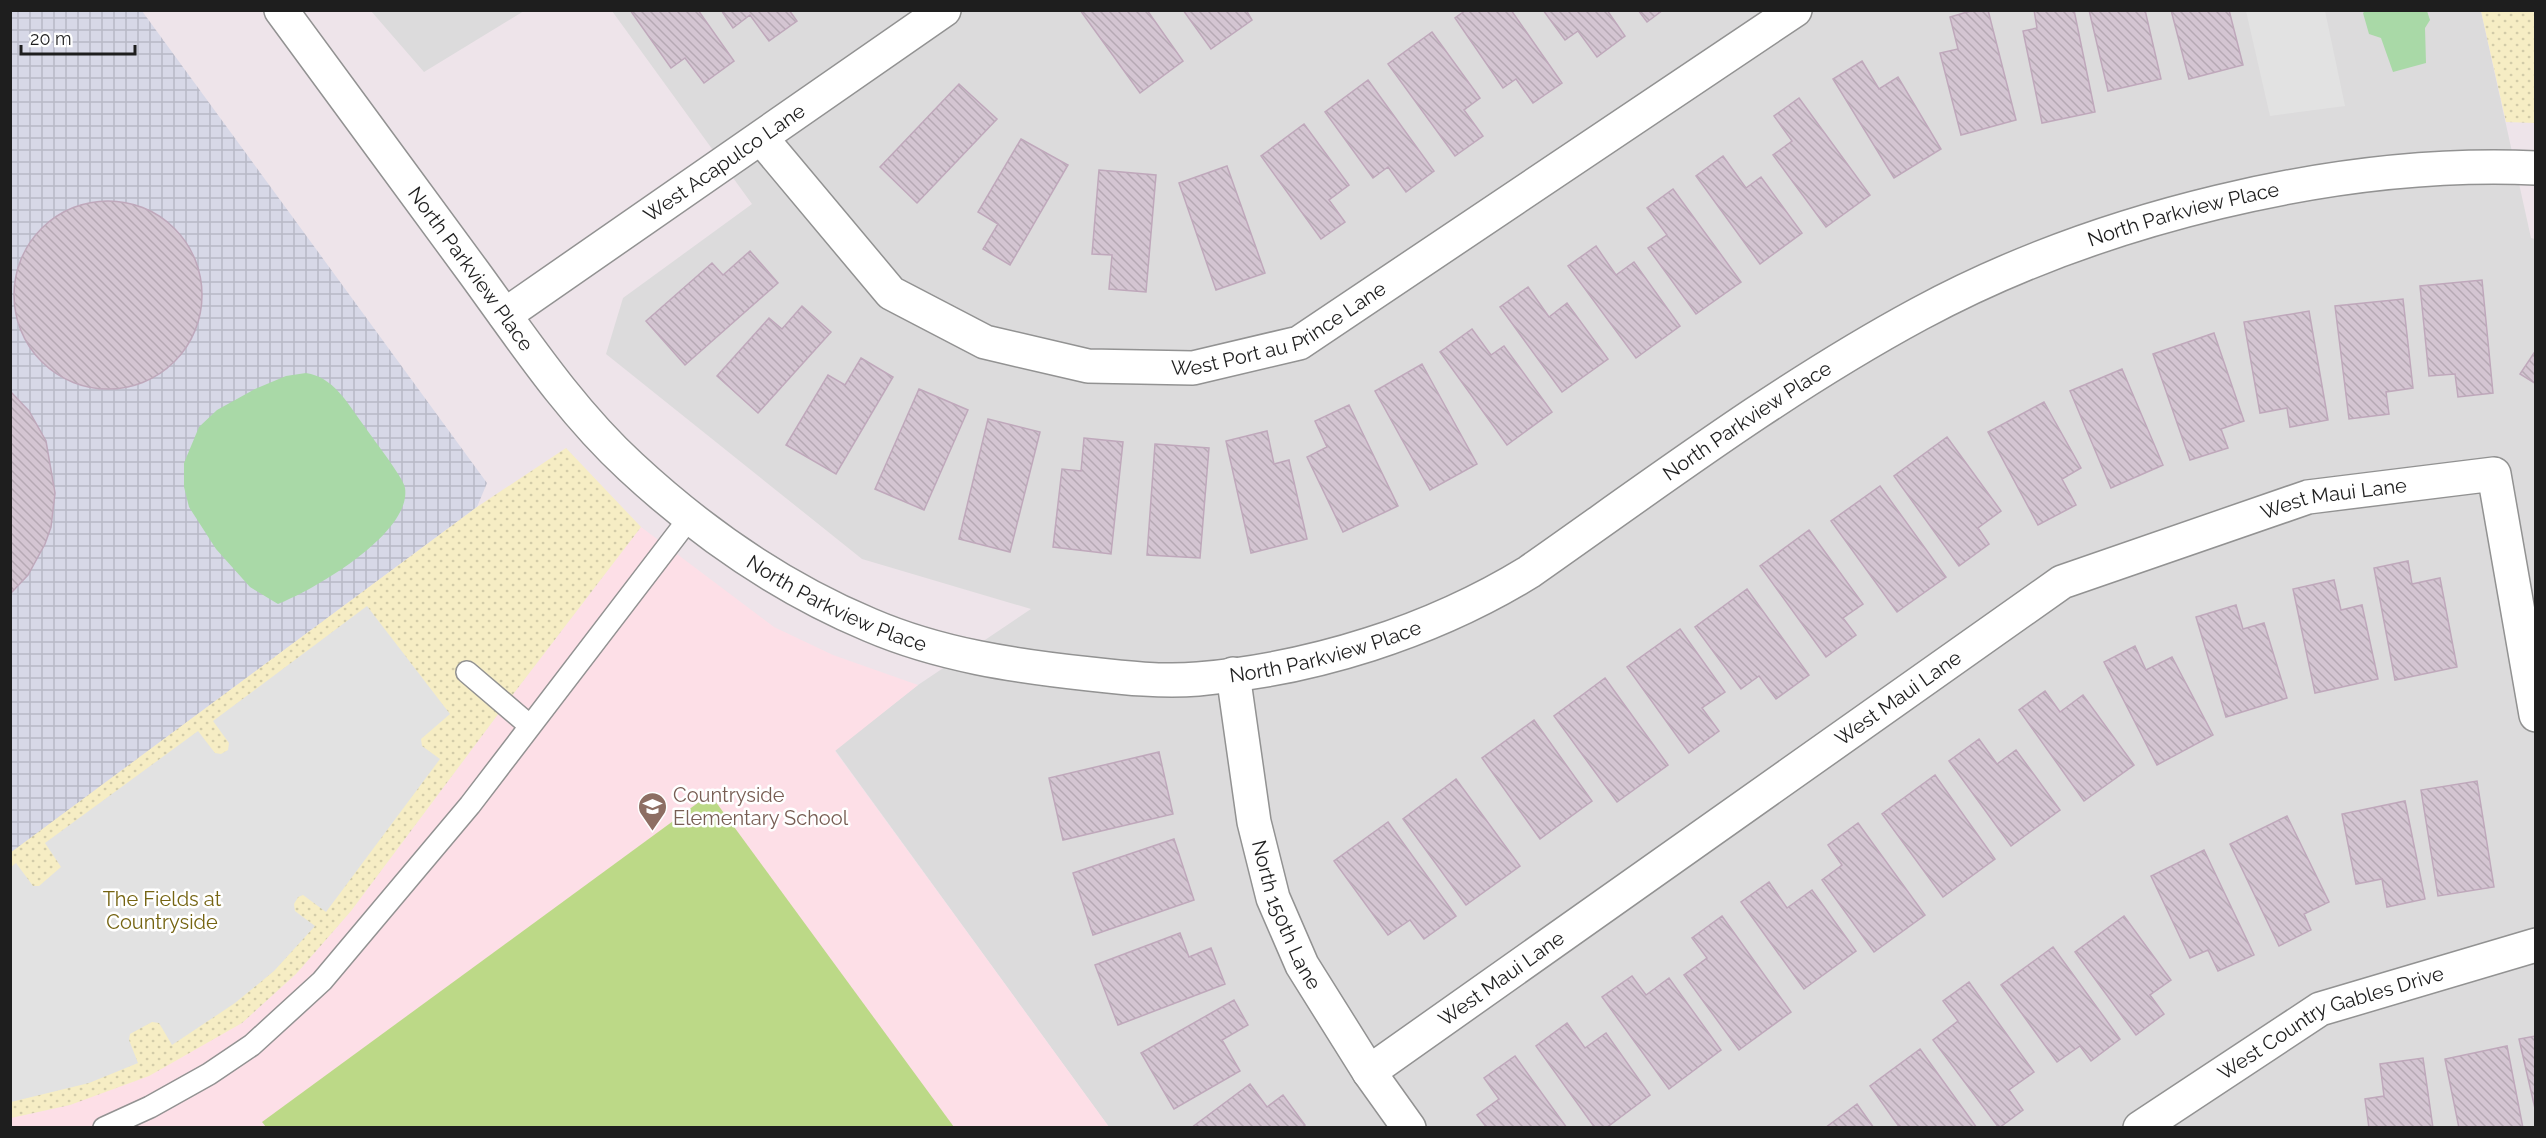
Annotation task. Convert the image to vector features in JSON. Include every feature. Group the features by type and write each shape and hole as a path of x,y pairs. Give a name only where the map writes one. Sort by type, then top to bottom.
{"street":[{"name":"North Parkview Place","path":"281,10 559,388 631,466 720,542 811,597 871,626 924,645 996,662 1121,677 1195,680 1233,674 1335,654 1445,616 1492,594 1780,398 1865,344 1980,283 2048,255 2142,223 2335,178 2497,166 2535,168"},
{"name":"West Acapulco Lane","path":"505,315 762,139 944,10"},
{"name":"West Port au Prince Lane","path":"762,139 891,293 985,342 1088,366 1193,368 1299,343 1795,10"},
{"name":"West Maui Lane","path":"1369,1072 2062,582 2308,497 2494,474 2535,715"},
{"name":"North 150th Lane","path":"1233,674 1254,822 1273,898 1302,965 1369,1072 1408,1128"},
{"name":"West Country Gables Drive","path":"2140,1128 2320,1010 2535,945"}],"lane":[{"path":"104,1128 150,1107 209,1074 252,1046 322,981 387,907 470,805 690,516"},
{"path":"467,672 529,725"}],"shaded area":[{"path":"11,11 142,11 487,483 477,507 11,853"},
{"path":"371,11 524,11 424,72"},
{"path":"612,11 2481,11 2531,238 2535,239 2535,1127 1109,1127 835,750 918,685 1031,609 862,559 606,354 623,298 752,204"},
{"path":"2246,11 2325,11 2345,106 2270,116"},
{"path":"2365,11 2427,11 2430,20 2425,28 2426,63 2393,72 2381,38 2369,34 2363,13"},
{"path":"306,373 316,375 332,385 351,407 403,483 405,488 403,505 393,523 358,558 314,586 278,604 250,587 216,549 189,507 184,487 184,463 199,427 217,410 255,389 286,376"},
{"name":"Countryside Elementary School","path":"641,527 774,627 833,655 918,685 835,751 1109,1127 11,1128 10,1118 70,1105 242,1023 296,974 351,911"},
{"name":"The Fields at Countryside","path":"367,606 450,714 421,739 422,746 440,759 326,912 303,895 298,897 294,904 295,911 315,926 274,971 235,1003 172,1045 159,1023 152,1022 130,1034 129,1040 138,1063 89,1083 11,1102 11,867 16,863 33,886 39,886 61,867 45,843 198,731 215,753 221,754 228,750 229,743 213,721"},
{"path":"710,794 954,1127 266,1127 262,1122"}],"green space":[{"path":"2481,11 2535,11 2535,123 2506,122"},
{"name":"The Fields at Countryside","path":"566,448 641,527 351,911 296,974 242,1023 149,1076 70,1105 11,1118 10,853 477,507"}],"building":[{"path":"630,10 698,10 734,61 704,83 685,58 671,68"},
{"path":"721,10 789,10 797,21 769,41 750,15 733,28"},
{"path":"1080,10 1147,10 1183,61 1140,93"},
{"path":"1183,10 1246,10 1252,20 1211,49"},
{"path":"1466,10 1511,10 1562,83 1533,103 1516,79 1503,88 1455,18"},
{"path":"1543,10 1607,10 1625,36 1597,57 1578,31 1565,40"},
{"path":"1638,10 1663,10 1647,22"},
{"path":"1974,10 1988,10 2016,120 1961,135 1940,53 1958,49 1950,17"},
{"path":"2034,10 2074,10 2095,112 2042,123 2023,31 2037,28"},
{"path":"2089,10 2145,10 2161,79 2108,91"},
{"path":"2171,10 2229,10 2243,65 2189,79"},
{"path":"1432,32 1480,98 1464,110 1483,136 1455,156 1388,64"},
{"path":"1862,61 1879,89 1898,77 1941,149 1894,178 1833,79"},
{"path":"1368,80 1434,171 1406,192 1388,167 1373,178 1325,112"},
{"path":"959,84 997,119 917,203 880,167"},
{"path":"1799,98 1870,195 1826,227 1773,155 1792,141 1774,116"},
{"path":"1304,124 1349,185 1329,200 1345,222 1321,239 1261,156"},
{"path":"1021,139 1068,165 1010,265 983,249 998,224 978,212"},
{"path":"1723,156 1746,188 1761,177 1802,233 1760,264 1696,176"},
{"path":"1227,166 1265,273 1216,290 1179,183"},
{"path":"1099,170 1156,175 1146,292 1109,289 1112,255 1092,254"},
{"path":"1673,189 1741,282 1696,314 1648,248 1667,235 1647,208"},
{"path":"117,201 144,208 175,228 195,259 201,277 201,313 195,331 175,362 144,382 126,388 99,389 64,378 48,368 35,355 21,331 15,313 14,286 25,251 35,235 48,222 72,208 90,202"},
{"path":"1596,246 1616,275 1634,262 1680,326 1636,358 1568,266"},
{"path":"750,251 778,283 685,365 646,321 712,263 723,275"},
{"path":"2482,280 2493,393 2458,397 2455,374 2429,376 2420,286"},
{"path":"1528,287 1549,317 1567,303 1608,359 1562,392 1500,307"},
{"path":"2403,299 2413,388 2386,392 2389,414 2349,419 2335,306"},
{"path":"802,306 831,332 758,413 717,376 769,318 782,329"},
{"path":"2309,311 2328,420 2290,427 2287,408 2260,413 2244,322"},
{"path":"1472,329 1491,355 1504,346 1552,412 1507,445 1440,352"},
{"path":"2214,333 2244,421 2221,429 2228,448 2190,460 2153,354"},
{"path":"2536,350 2536,384 2520,374"},
{"path":"861,358 893,377 836,474 786,445 828,375 845,385"},
{"path":"1422,364 1477,464 1430,490 1375,391"},
{"path":"2122,369 2163,465 2111,488 2070,391"},
{"path":"919,389 968,410 924,510 875,489"},
{"path":"10,391 29,411 46,441 55,493 51,527 45,544 28,575 10,594"},
{"path":"2044,402 2081,468 2062,479 2076,505 2038,525 1988,432"},
{"path":"1349,405 1398,506 1343,532 1307,457 1327,447 1315,421"},
{"path":"988,419 1040,432 1010,552 959,539"},
{"path":"1267,431 1274,464 1289,460 1307,539 1251,553 1226,441"},
{"path":"1947,437 2001,511 1978,528 1989,544 1959,566 1894,476"},
{"path":"1084,438 1123,442 1111,554 1053,547 1062,469 1081,471"},
{"path":"1155,444 1209,448 1200,558 1147,555"},
{"path":"1880,486 1946,577 1897,612 1831,521"},
{"path":"1809,530 1863,604 1843,618 1856,635 1826,657 1760,566"},
{"path":"2408,561 2412,584 2440,578 2457,667 2395,680 2374,568"},
{"path":"2334,580 2341,610 2362,605 2378,679 2315,693 2293,589"},
{"path":"1747,589 1809,675 1776,699 1759,676 1741,689 1695,627"},
{"path":"2236,605 2243,629 2264,623 2287,698 2226,717 2196,617"},
{"path":"1680,629 1725,692 1702,708 1719,731 1689,753 1627,667"},
{"path":"2135,646 2146,670 2172,657 2213,735 2157,765 2104,662"},
{"path":"1605,678 1668,765 1617,802 1554,716"},
{"path":"2045,691 2060,712 2083,695 2134,765 2084,801 2019,710"},
{"path":"1534,720 1592,801 1540,839 1482,758"},
{"path":"1979,739 1997,764 2016,750 2060,810 2011,846 1949,761"},
{"path":"1159,752 1173,814 1063,840 1049,778"},
{"path":"1935,775 1995,859 1943,897 1882,814"},
{"path":"1456,779 1520,866 1466,905 1403,819"},
{"path":"2477,781 2494,887 2438,896 2421,790"},
{"path":"2405,801 2425,899 2387,907 2382,879 2356,884 2342,814"},
{"path":"2287,816 2329,902 2304,914 2311,930 2279,946 2230,844"},
{"path":"1388,822 1456,916 1424,939 1410,920 1388,935 1334,861"},
{"path":"1858,823 1925,915 1874,952 1822,880 1842,865 1828,845"},
{"path":"1174,839 1194,900 1093,935 1073,873"},
{"path":"2204,850 2254,955 2218,971 2208,950 2190,958 2151,876"},
{"path":"1769,882 1787,908 1812,890 1856,951 1804,989 1741,902"},
{"path":"1722,916 1791,1012 1739,1050 1684,975 1707,958 1692,938"},
{"path":"2124,916 2171,980 2150,995 2164,1014 2136,1035 2075,952"},
{"path":"1180,933 1189,957 1211,948 1225,984 1118,1025 1095,965"},
{"path":"2053,947 2120,1039 2091,1061 2080,1046 2057,1062 2001,985"},
{"path":"1632,976 1646,995 1669,978 1721,1050 1669,1089 1602,997"},
{"path":"1969,982 2034,1072 2009,1090 2023,1110 1999,1128 1933,1040 1958,1021 1943,1001"},
{"path":"1234,1000 1248,1025 1222,1040 1240,1071 1174,1109 1141,1053"},
{"path":"1567,1023 1585,1048 1606,1033 1650,1095 1606,1128 1595,1128 1536,1046"},
{"path":"2536,1036 2536,1113 2519,1039"},
{"path":"2507,1046 2523,1128 2459,1128 2445,1059"},
{"path":"1920,1049 1977,1128 1900,1128 1870,1086"},
{"path":"1515,1056 1567,1128 1487,1128 1477,1115 1499,1099 1484,1078"},
{"path":"2423,1058 2433,1128 2369,1128 2365,1099 2384,1096 2380,1064"},
{"path":"1250,1084 1267,1107 1283,1095 1305,1125 1301,1128 1191,1128"},
{"path":"1857,1104 1874,1128 1825,1128"}],"place":[{"name":"Countryside Elementary School","path":"652,832"}]}
